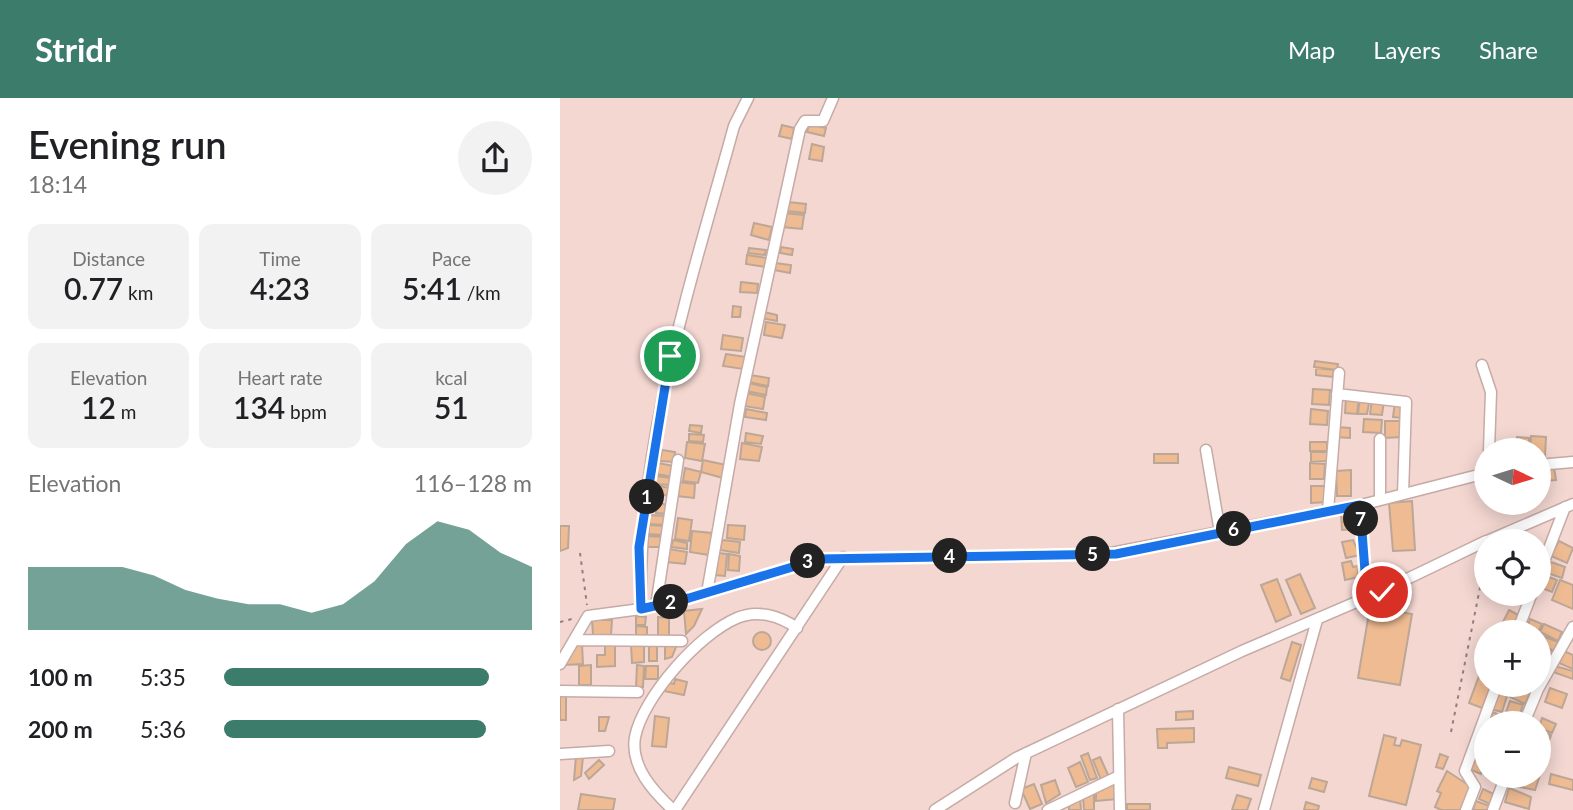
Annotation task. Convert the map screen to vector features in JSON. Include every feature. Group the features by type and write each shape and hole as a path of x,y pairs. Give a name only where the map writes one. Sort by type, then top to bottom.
{"street":[{"path":"641,609 639,547 670,356 734,126 748,98"},
{"path":"707,593 740,404 800,129 805,121 823,121 833,98"},
{"path":"1482,365 1491,391 1489,438"},
{"path":"1328,510 1339,373"},
{"path":"1337,394 1406,402 1403,494"},
{"path":"1380,439 1380,500"},
{"path":"1206,450 1220,532"},
{"path":"656,606 678,460"},
{"path":"1551,464 1573,462"},
{"path":"560,664 588,616 656,606 707,593 809,560 843,557 1116,554 1360,505 1474,476"},
{"path":"1360,505 1367,598"},
{"path":"1515,529 1569,505"},
{"path":"1551,547 1569,505"},
{"path":"935,810 1026,753 1474,547"},
{"path":"797,628 785,619 760,613 737,618 678,663 663,681 635,738 640,770 653,792 674,810 797,628 843,557"},
{"path":"1264,810 1317,620"},
{"path":"1529,711 1538,689 1573,627"},
{"path":"575,640 682,640"},
{"path":"560,691 638,692"},
{"path":"1466,810 1475,787 1465,771 1492,697"},
{"path":"1118,709 1120,810"},
{"path":"560,754 609,751"},
{"path":"1015,803 1026,753"},
{"path":"1048,810 1066,806 1119,776"},
{"path":"1493,810 1501,788"}],"path":[{"path":"560,622 588,616 580,553"},
{"path":"1451,732 1476,606"}],"building":[{"path":"809,124 826,128 824,136 807,132"},
{"path":"782,125 794,128 792,139 779,136"},
{"path":"812,144 824,147 822,161 809,159"},
{"path":"788,202 806,204 805,213 787,211"},
{"path":"784,213 804,215 802,229 783,227"},
{"path":"754,223 772,227 769,240 751,235"},
{"path":"781,247 793,249 792,255 780,253"},
{"path":"749,248 766,250 765,255 748,253"},
{"path":"747,255 767,258 766,267 746,264"},
{"path":"775,263 791,265 790,273 774,270"},
{"path":"741,282 758,284 757,293 740,292"},
{"path":"733,306 741,307 740,317 732,317"},
{"path":"764,312 777,315 777,321 761,318"},
{"path":"766,322 785,325 782,338 764,335"},
{"path":"723,335 743,338 741,351 721,349"},
{"path":"726,354 746,357 743,369 723,366"},
{"path":"1315,361 1338,364 1337,370 1314,367"},
{"path":"1316,368 1334,370 1333,377 1316,375"},
{"path":"750,375 769,378 768,386 749,382"},
{"path":"748,383 767,387 766,395 746,391"},
{"path":"1313,389 1330,390 1329,405 1312,404"},
{"path":"746,393 765,397 763,409 744,406"},
{"path":"1346,397 1359,398 1357,414 1345,413"},
{"path":"1360,398 1370,398 1367,414 1358,414"},
{"path":"1372,400 1384,401 1382,415 1370,414"},
{"path":"1395,402 1404,403 1402,418 1393,417"},
{"path":"746,409 767,413 766,420 745,417"},
{"path":"1311,409 1328,411 1327,425 1310,424"},
{"path":"1364,419 1382,420 1381,433 1363,432"},
{"path":"1385,421 1401,421 1401,437 1385,438"},
{"path":"690,425 702,426 701,433 689,431"},
{"path":"1337,427 1350,428 1350,438 1336,437"},
{"path":"746,433 763,436 761,444 745,442"},
{"path":"689,434 704,435 703,442 689,441"},
{"path":"687,442 705,444 702,461 685,458"},
{"path":"1310,442 1327,442 1327,451 1310,451"},
{"path":"742,443 762,447 759,461 740,459"},
{"path":"662,450 675,452 674,462 660,461"},
{"path":"1311,452 1327,452 1327,461 1311,462"},
{"path":"1154,454 1178,454 1178,463 1154,463"},
{"path":"703,460 726,465 723,478 701,472"},
{"path":"658,463 674,466 673,477 657,474"},
{"path":"1310,463 1325,464 1324,479 1310,479"},
{"path":"685,468 701,472 698,483 683,481"},
{"path":"1551,468 1554,468 1556,480 1551,480"},
{"path":"1351,470 1351,496 1337,496 1336,471"},
{"path":"656,476 672,478 671,485 655,484"},
{"path":"678,482 695,484 694,498 677,496"},
{"path":"654,485 670,488 669,496 653,493"},
{"path":"1311,486 1328,486 1328,502 1311,503"},
{"path":"1412,501 1415,550 1393,551 1389,503"},
{"path":"657,503 670,505 669,514 656,513"},
{"path":"1341,514 1351,514 1352,520 1357,520 1358,529 1342,530"},
{"path":"650,515 666,516 665,525 649,524"},
{"path":"678,518 692,520 689,541 675,539"},
{"path":"648,525 664,526 663,535 647,534"},
{"path":"728,525 745,526 744,540 727,538"},
{"path":"560,526 569,526 568,548 560,551"},
{"path":"692,531 712,533 709,555 690,552"},
{"path":"647,536 663,537 662,547 646,547"},
{"path":"673,540 687,543 687,549 671,547"},
{"path":"722,540 740,542 739,553 720,550"},
{"path":"1353,540 1360,555 1346,558 1342,542"},
{"path":"1559,541 1573,548 1567,563 1551,556"},
{"path":"669,549 687,552 685,564 667,562"},
{"path":"718,553 727,554 725,576 715,575"},
{"path":"729,554 740,556 739,571 728,570"},
{"path":"1351,561 1353,567 1357,566 1359,577 1345,580 1342,563"},
{"path":"1551,562 1565,567 1562,578 1551,574"},
{"path":"1300,574 1315,608 1301,614 1286,580"},
{"path":"1551,578 1557,580 1551,592"},
{"path":"1277,579 1291,615 1276,622 1261,585"},
{"path":"1560,580 1573,585 1573,609 1552,600"},
{"path":"1370,607 1412,614 1400,685 1358,678"},
{"path":"702,609 694,626 686,634 684,611"},
{"path":"1509,610 1520,616 1518,620 1504,620"},
{"path":"636,616 646,617 645,625 636,625"},
{"path":"658,617 669,618 669,637 658,637"},
{"path":"592,620 612,620 611,635 593,635"},
{"path":"636,626 647,627 647,636 636,635"},
{"path":"1551,627 1562,632 1558,641 1551,638"},
{"path":"762,632 768,635 771,641 768,647 762,650 756,647 753,641 756,635"},
{"path":"1551,639 1558,642 1554,651 1551,650"},
{"path":"605,642 615,642 615,666 597,667 597,655 605,655"},
{"path":"678,642 672,657 665,659 665,644"},
{"path":"1292,642 1301,645 1290,681 1281,678"},
{"path":"577,643 582,644 583,664 564,665"},
{"path":"631,645 644,645 644,662 632,663"},
{"path":"649,645 657,645 657,661 649,661"},
{"path":"1564,651 1573,655 1573,669 1559,663"},
{"path":"591,665 591,685 579,685 579,666"},
{"path":"637,665 644,666 643,687 636,687"},
{"path":"646,666 658,666 658,679 645,679"},
{"path":"1555,666 1573,671 1573,679 1553,672"},
{"path":"675,679 687,682 684,695 664,691 666,682 674,684"},
{"path":"1551,688 1567,694 1562,708 1545,702 1547,697 1551,697"},
{"path":"1474,690 1474,697 1487,697 1482,708 1469,703"},
{"path":"560,695 566,695 566,720 560,720"},
{"path":"1495,697 1507,697 1502,711 1491,709"},
{"path":"1510,697 1528,697 1525,704"},
{"path":"1510,701 1523,705 1521,711 1506,711"},
{"path":"1193,711 1193,719 1176,720 1176,712"},
{"path":"655,716 669,718 666,747 652,746"},
{"path":"599,717 609,717 605,731 599,731"},
{"path":"1551,722 1556,724 1551,733"},
{"path":"1194,728 1194,742 1167,743 1167,748 1158,748 1157,729"},
{"path":"1384,735 1396,738 1394,745 1400,746 1402,740 1421,745 1406,805 1369,796"},
{"path":"1088,753 1097,778 1090,780 1081,756"},
{"path":"1440,754 1448,757 1443,769 1436,767"},
{"path":"1474,755 1474,771 1469,769"},
{"path":"576,756 583,757 581,776 574,780"},
{"path":"1100,757 1109,777 1101,780 1093,760"},
{"path":"599,760 604,765 589,779 585,773"},
{"path":"1080,762 1088,782 1076,787 1068,768"},
{"path":"1229,767 1261,775 1258,786 1226,778"},
{"path":"1447,771 1473,788 1462,810 1441,810 1435,807 1441,793 1437,791"},
{"path":"1551,774 1573,780 1573,790 1551,784"},
{"path":"1312,778 1327,782 1324,792 1309,788"},
{"path":"1055,780 1060,794 1046,803 1041,785"},
{"path":"1117,783 1117,799 1096,801 1096,792 1103,786"},
{"path":"1034,784 1042,804 1030,809 1021,789"},
{"path":"1509,788 1531,797 1529,809 1505,802"},
{"path":"1483,789 1496,795 1492,805 1479,799"},
{"path":"1094,793 1094,810 1084,810 1083,797"},
{"path":"581,794 615,799 613,810 578,810"},
{"path":"1237,795 1251,799 1247,810 1232,810"},
{"path":"1080,798 1081,810 1069,810 1069,803"},
{"path":"1476,801 1492,807 1491,810 1473,810"},
{"path":"1306,802 1319,806 1318,810 1304,810"},
{"path":"1127,804 1150,804 1150,810 1127,810"}],"route":[{"path":"670,356 639,547 641,609 689,598 809,560 843,557 1116,554 1287,517 1360,505 1367,598 1382,592"}]}
